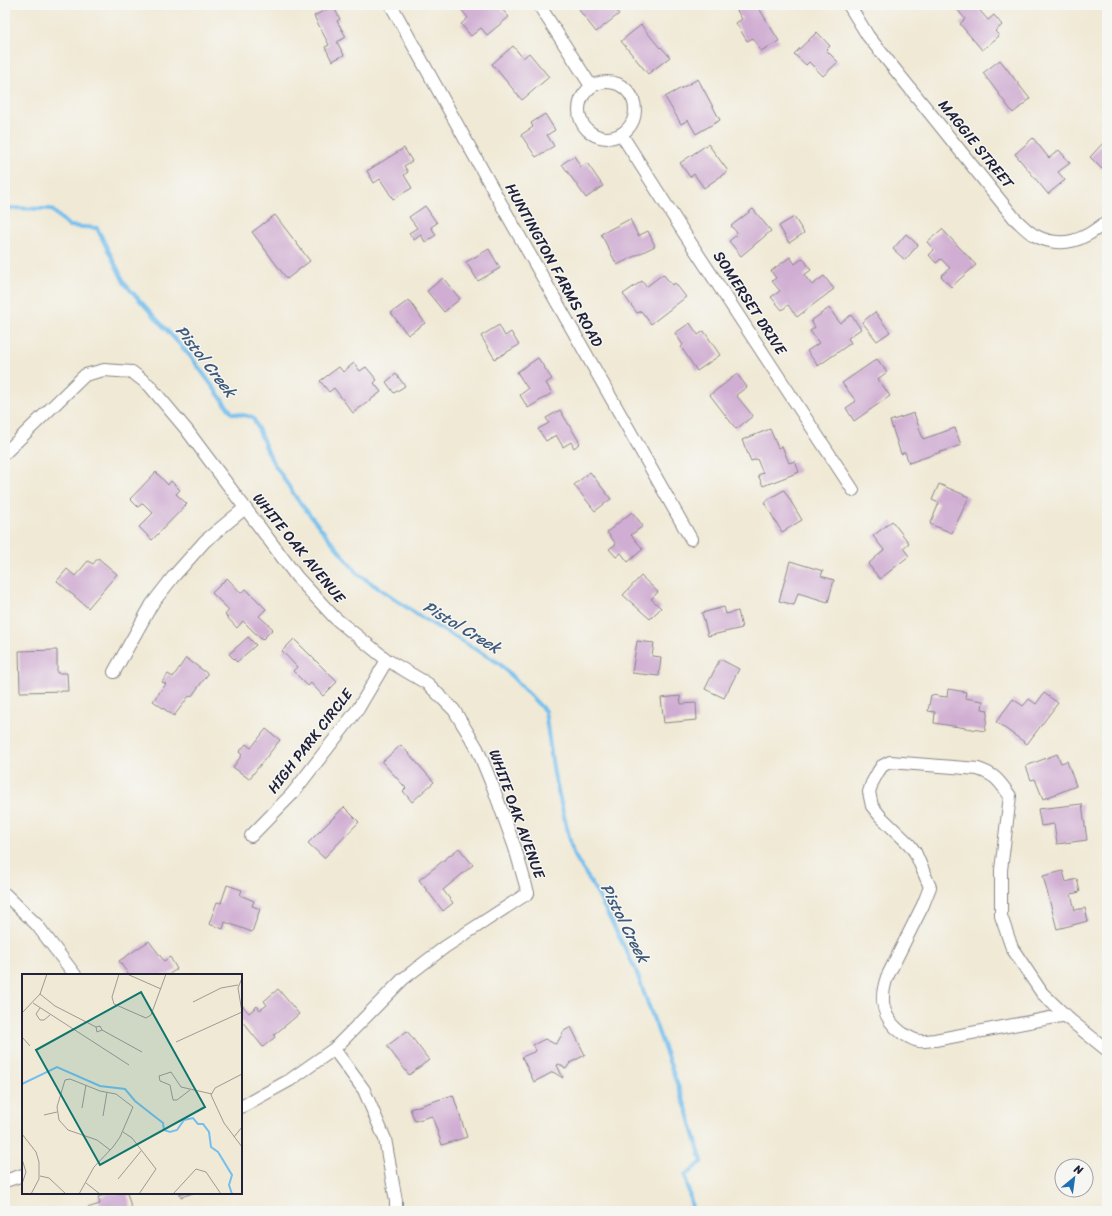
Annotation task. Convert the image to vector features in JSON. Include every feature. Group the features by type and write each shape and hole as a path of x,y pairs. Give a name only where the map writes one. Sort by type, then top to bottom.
{"street":[{"name":"HUNTINGTON FARMS ROAD","path":"391,5 500,202 691,539"},
{"path":"539,5 591,86"},
{"name":"MAGGIE STREET","path":"849,5 868,36 1000,201 1015,219 1033,235 1053,242 1073,241 1094,232 1107,221"},
{"path":"605,81 620,84 631,95 635,109 632,124 621,134 607,138 593,134 583,124 579,111 580,104 582,97 591,86 605,81"},
{"name":"SOMERSET DRIVE","path":"621,134 852,490"},
{"name":"WHITE OAK AVENUE","path":"5,453 86,375 104,370 132,372 149,385 186,429 297,577 335,618 387,660 428,684 454,710 477,748 493,787 528,893 445,947 403,979 334,1049"},
{"path":"114,672 152,604 173,577 206,541 246,508"},
{"name":"HIGH PARK CIRCLE","path":"251,836 292,794 358,709 387,660"},
{"path":"1066,1015 935,1040 919,1041 908,1037 897,1029 887,1017 884,1010 884,987 887,977 923,905 930,887 915,852 872,806 869,792 882,766 890,762 978,769 988,772 998,779 1010,796 1001,870 1001,916 1012,948 1042,992 1107,1050"},
{"path":"5,894 37,925 74,974"},
{"path":"242,1106 290,1080 334,1049 364,1090 385,1139 396,1201 396,1211"},
{"path":"5,1181 22,1175"}],"building":[{"path":"464,5 498,5 509,17 487,35 481,28 471,36 461,24 468,18 460,8"},
{"path":"585,5 612,5 619,14 596,32 579,10"},
{"path":"742,5 757,5 779,41 761,51 753,38 747,41 736,23 742,19 736,9"},
{"path":"962,5 975,5 988,20 994,15 1002,25 995,31 999,36 982,50 960,24 965,19 957,9"},
{"path":"333,6 340,19 337,21 346,37 337,42 344,55 332,61 325,47 329,45 314,16"},
{"path":"641,25 660,48 661,47 670,57 648,74 621,41"},
{"path":"817,32 830,46 826,50 838,62 823,76 809,62 806,65 794,54"},
{"path":"513,46 523,58 529,53 549,77 522,100 492,64"},
{"path":"1000,60 1030,99 1013,113 983,73"},
{"path":"698,79 720,120 696,134 688,120 681,124 665,97"},
{"path":"545,114 555,130 547,135 554,146 536,157 521,135 533,127 531,123"},
{"path":"1033,138 1049,158 1059,150 1070,163 1058,172 1065,180 1048,194 1015,154"},
{"path":"1107,139 1107,164 1102,169 1090,157"},
{"path":"708,144 728,171 704,188 694,174 690,177 680,163"},
{"path":"404,148 412,161 404,166 408,172 404,175 412,188 393,199 380,179 374,183 367,171"},
{"path":"574,156 581,167 587,163 603,186 586,198 562,164"},
{"path":"425,206 437,223 431,227 436,235 425,242 421,235 414,240 409,233 417,228 409,217"},
{"path":"753,209 771,231 741,256 729,241 738,234 731,226"},
{"path":"275,215 310,261 287,279 252,232"},
{"path":"794,217 804,233 789,243 779,226"},
{"path":"630,219 638,236 648,231 655,246 617,265 601,234"},
{"path":"942,229 976,265 951,287 941,276 950,268 941,259 936,263 929,255 934,250 927,242"},
{"path":"906,234 918,245 905,260 893,249"},
{"path":"489,249 500,268 478,281 466,262"},
{"path":"790,257 795,264 803,258 811,270 804,275 812,285 824,276 834,289 797,317 788,305 782,310 771,297 780,291 772,281 776,278 771,271"},
{"path":"663,274 672,285 675,283 686,297 651,324 641,311 637,313 623,294 642,281 646,287"},
{"path":"443,278 460,299 444,312 427,291"},
{"path":"409,300 425,323 408,335 391,313"},
{"path":"829,308 840,323 851,315 861,329 848,338 851,343 818,366 807,351 819,343 810,331 815,327 811,321"},
{"path":"875,312 890,332 877,341 862,322"},
{"path":"690,323 698,335 704,331 720,355 697,371 681,347 683,345 675,333"},
{"path":"499,325 505,336 511,332 519,345 495,359 481,336"},
{"path":"538,358 552,379 546,383 552,393 528,408 520,395 528,389 517,372"},
{"path":"877,359 887,372 878,379 890,396 854,421 846,408 856,401 842,383"},
{"path":"354,363 360,371 366,367 377,380 374,383 381,392 353,413 334,388 329,392 320,381 339,367 343,372"},
{"path":"396,374 405,386 394,393 386,382"},
{"path":"737,374 747,387 736,395 753,416 736,429 710,395"},
{"path":"560,410 580,443 574,448 571,442 563,447 556,435 546,441 538,429 549,423 546,418"},
{"path":"914,413 923,439 955,428 961,445 909,463 905,452 901,454 890,421"},
{"path":"770,429 778,448 782,446 789,463 795,461 799,472 763,486 758,475 763,473 757,459 751,461 742,440"},
{"path":"156,472 168,485 171,481 180,490 176,494 187,504 152,540 139,527 153,513 143,503 138,507 130,499"},
{"path":"590,472 611,499 595,511 574,485"},
{"path":"939,484 969,497 952,533 930,524 939,503 932,500"},
{"path":"784,490 802,520 782,532 764,502"},
{"path":"632,512 643,526 631,535 643,549 628,562 621,553 616,557 609,549 616,544 607,532"},
{"path":"892,521 909,543 903,548 909,556 880,579 868,564 884,550 873,536"},
{"path":"98,558 117,574 88,608 57,581 67,569 75,576 88,561 93,564"},
{"path":"790,561 823,571 821,576 834,580 828,602 798,593 794,605 779,601"},
{"path":"641,576 658,592 651,599 661,608 650,619 623,595"},
{"path":"227,578 241,593 246,589 266,609 259,616 273,629 262,640 243,621 237,628 225,615 229,610 212,593"},
{"path":"724,607 726,614 738,611 742,628 708,636 702,613"},
{"path":"248,637 256,645 237,662 229,654"},
{"path":"294,639 337,682 323,696 311,683 308,686 293,671 297,667 282,651"},
{"path":"637,641 654,643 652,656 661,657 659,676 632,673"},
{"path":"57,650 57,673 67,673 68,691 20,692 19,651"},
{"path":"186,658 208,674 191,697 189,696 174,716 153,701 166,684 162,682 168,674 173,677"},
{"path":"720,659 739,669 724,698 705,689"},
{"path":"948,689 966,692 965,698 983,701 982,709 988,710 985,731 934,723 935,712 928,711 931,695 947,697"},
{"path":"1044,693 1058,703 1027,744 996,722 1013,699 1023,706 1029,699 1036,704"},
{"path":"680,696 681,704 696,703 697,720 664,723 661,698"},
{"path":"266,729 280,740 249,779 233,767 242,755 239,752 246,744 251,748"},
{"path":"401,745 434,782 412,802 403,791 406,788 382,762"},
{"path":"1057,754 1061,763 1067,761 1076,786 1043,799 1035,779 1031,780 1026,766"},
{"path":"1082,804 1087,840 1057,844 1054,824 1041,826 1038,809"},
{"path":"344,807 359,822 324,858 308,843"},
{"path":"459,848 473,865 443,890 453,903 443,911 419,880"},
{"path":"1063,871 1066,882 1077,879 1080,892 1071,894 1075,910 1085,908 1088,921 1057,929 1043,876"},
{"path":"227,885 242,890 240,895 254,901 252,906 260,909 252,932 225,922 223,929 209,924 217,902 221,903"},
{"path":"149,941 164,961 170,957 177,969 170,974 128,974 119,961"},
{"path":"278,989 299,1014 274,1035 275,1037 263,1047 242,1021 242,1005 249,1013 257,1006 260,1010 267,1005 264,1001"},
{"path":"571,1027 585,1055 570,1063 566,1069 559,1064 557,1065 563,1078 553,1072 534,1082 522,1057 536,1051 533,1045 545,1039 555,1044 557,1043 564,1031"},
{"path":"407,1031 429,1060 409,1075 387,1046"},
{"path":"453,1095 467,1137 442,1145 432,1116 415,1121 410,1109"},
{"path":"108,1194 127,1194 132,1210 85,1211 84,1209 100,1204 98,1197"},
{"path":"180,1194 190,1194 181,1197"}],"waterway":[{"name":"Pistol Creek","path":"5,208 51,209 69,226 97,228 125,284 191,357 232,413 253,417 271,459 297,499 358,574 421,617 499,663 545,711 554,774 573,853 596,891 635,968 689,1116 702,1162 685,1175 692,1207 690,1211"}]}
